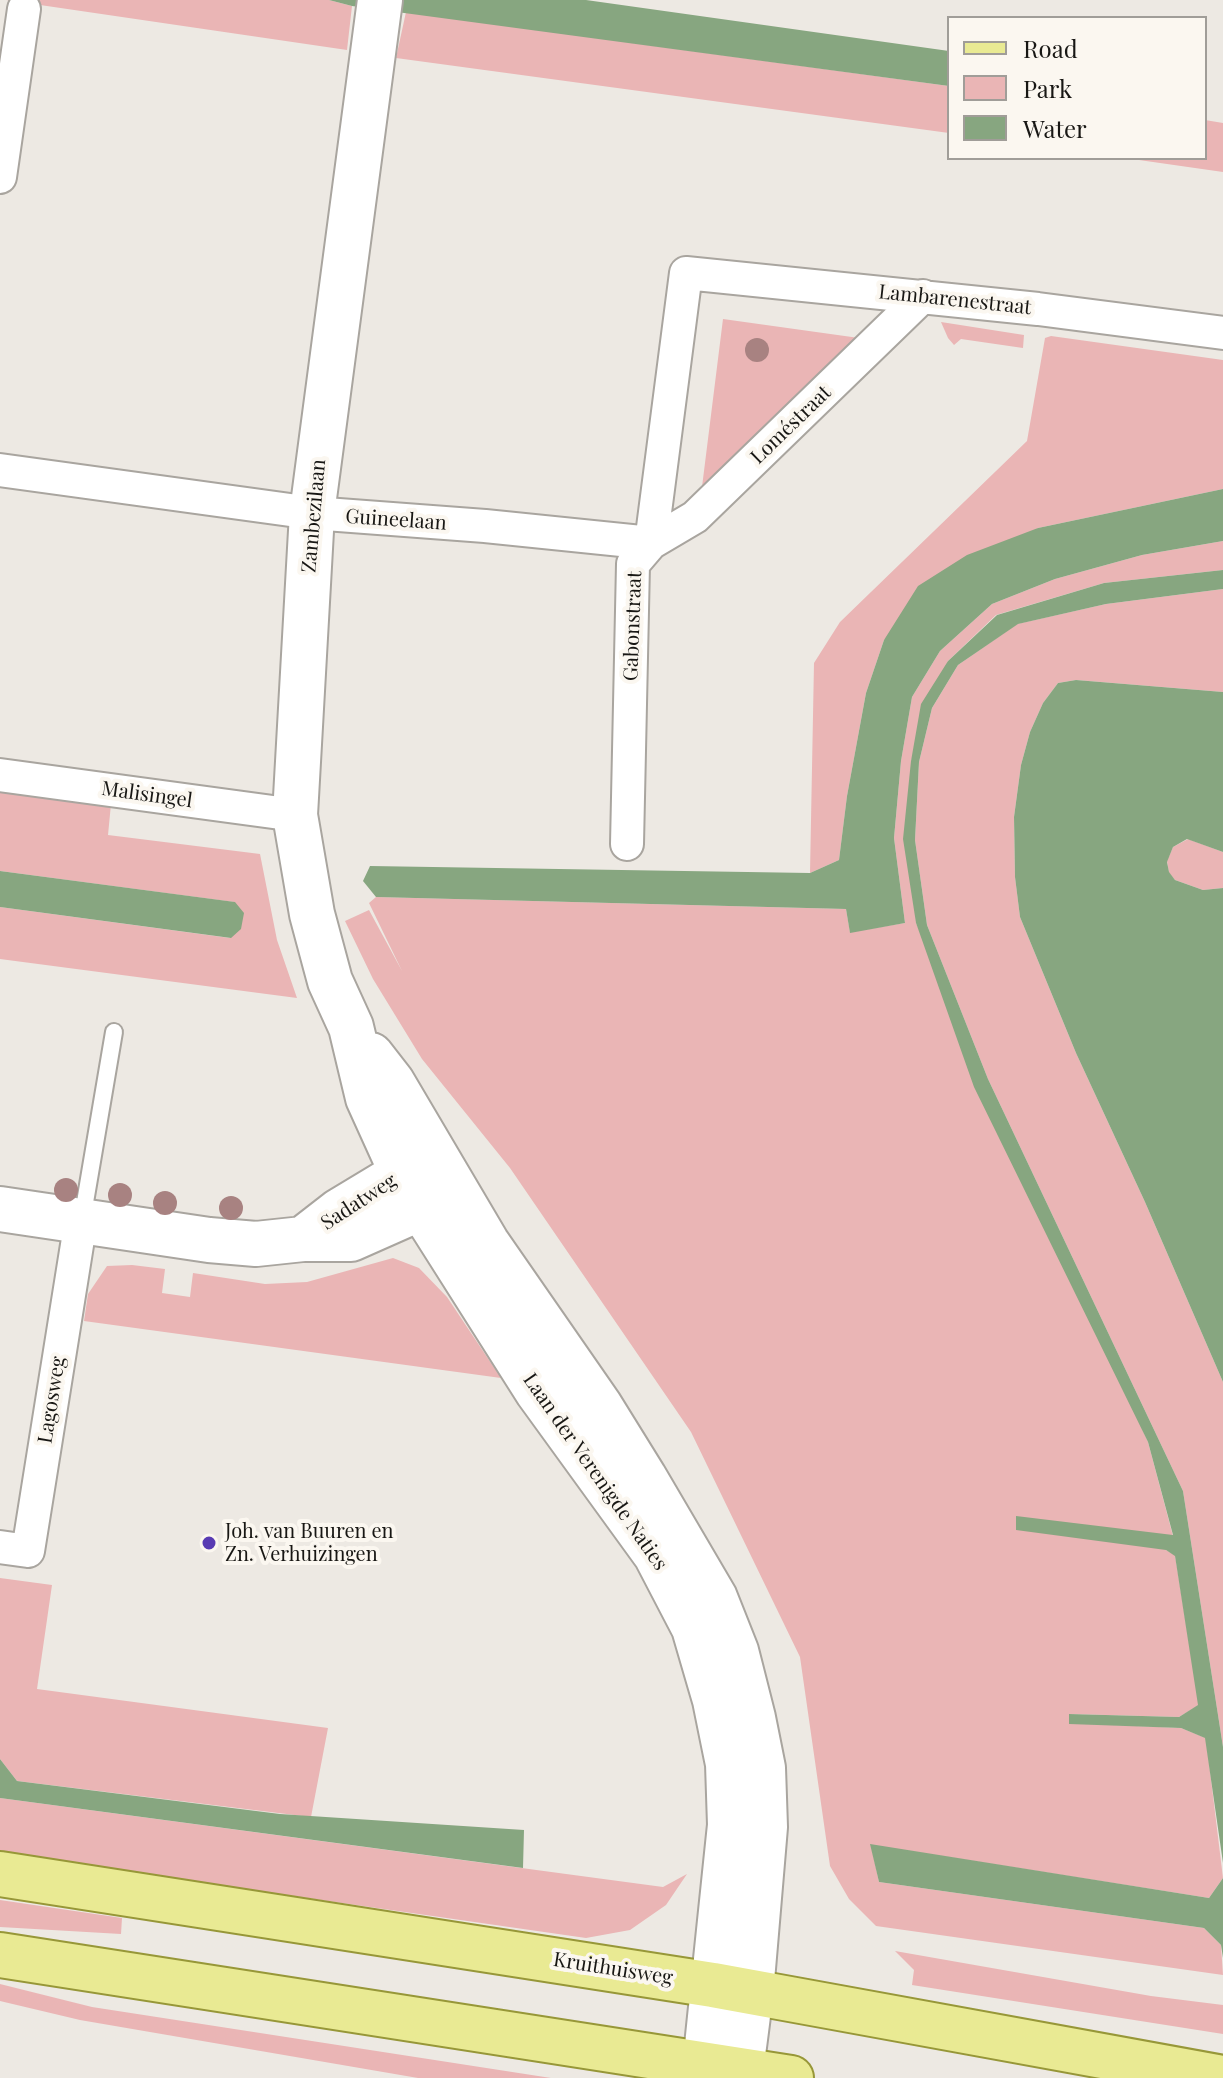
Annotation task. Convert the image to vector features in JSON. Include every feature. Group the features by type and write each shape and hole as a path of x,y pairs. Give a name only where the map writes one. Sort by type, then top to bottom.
{"main road":[{"name":"Kruithuisweg","path":"0,1874 732,1988 1223,2078"},
{"path":"0,1955 722,2073 791,2078"}],"street":[{"path":"0,177 24,9"},
{"name":"Zambezilaan","path":"379,12 312,513 295,815 312,914 330,981 351,1027 392,1082 423,1186"},
{"name":"Lambarenestraat","path":"686,273 923,296 1223,333"},
{"name":"Gabonstraat","path":"627,844 633,564 651,543 686,273"},
{"name":"Loméstraat","path":"651,543 695,517 923,296"},
{"name":"Guineelaan","path":"0,470 312,513 651,543"},
{"name":"Malisingel","path":"0,775 295,815"},
{"name":"Sadatweg","path":"0,1209 256,1244 303,1239 339,1211 423,1186"},
{"name":"Laan der Verenigde Naties","path":"423,1186 487,1243 600,1406 715,1598 736,1651 763,1768 765,1827 732,1988 722,2073"},
{"name":"Lagosweg","path":"0,1547 28,1551 81,1220"}],"lane":[{"path":"81,1220 114,1032"}],"green space":[{"path":"6,0 329,0 352,6 347,50"},
{"path":"406,12 947,86 947,133 396,58"},
{"path":"1207,120 1223,123 1223,172 1139,160 1207,160"},
{"path":"723,319 859,338 718,480 702,487"},
{"path":"941,322 1024,335 1023,348 961,339 954,345"},
{"path":"1051,336 1223,360 1223,489 1038,528 884,640 866,693 839,860 810,873 814,663 840,622 1027,441 1045,338"},
{"path":"1223,541 1223,570 1104,583 996,615 948,661 911,761 916,923 1148,1442 1173,1536 1166,1550 1175,1555 1199,1705 1179,1717 1070,1714 1069,1723 1181,1728 1206,1738 1223,1878 1209,1898 871,1845 879,1882 1204,1928 1221,1945 1223,1975 876,1926 849,1899 830,1866 800,1657 691,1432 510,1168 422,1059 373,979 345,921 369,910 402,971 369,903 376,897 846,909 850,932 905,923 894,838 901,761 912,697 940,651 992,604 1055,579 1142,555"},
{"path":"1223,589 1223,692 1076,680 1058,683 1043,703 1030,732 1021,765 1014,817 1015,877 1020,917 1076,1053 1223,1382 1223,1747 1183,1491 988,1079 927,925 915,840 919,762 932,708 958,665 1017,624 1106,604"},
{"path":"0,790 111,804 108,835 260,854 277,940 297,998 0,959 0,907 230,938 234,902 0,871"},
{"path":"1188,839 1223,852 1223,888 1203,890 1175,880 1169,873 1167,861 1173,847"},
{"path":"393,1258 419,1268 447,1297 501,1378 84,1321 88,1294 107,1266 165,1269 162,1293 190,1297 193,1273 265,1284 307,1282"},
{"path":"0,1578 52,1585 37,1689 328,1728 311,1817 17,1781 0,1759"},
{"path":"0,1798 663,1887 687,1874 666,1905 630,1930 586,1938 0,1854"},
{"path":"0,1900 122,1918 121,1934 0,1927"},
{"path":"895,1951 1151,1996 1223,2005 1223,2034 912,1985 914,1970"},
{"path":"0,1984 92,2007 551,2078 418,2078 80,2020 0,2001"}],"water":[{"path":"329,0 586,0 947,51 947,86 352,6"},
{"path":"1223,489 1223,541 1142,555 1055,579 992,604 940,651 912,697 901,761 894,838 905,923 850,933 846,909 376,897 363,881 370,866 810,873 839,860 866,693 884,640 918,586 967,555 1038,528"},
{"path":"1223,570 1223,589 1106,604 1018,624 958,665 932,708 919,762 915,840 927,925 988,1079 1183,1491 1223,1747 1223,1863 1205,1738 1181,1728 1069,1724 1069,1714 1179,1717 1198,1705 1175,1556 1166,1550 1016,1530 1016,1516 1173,1535 1148,1442 974,1087 916,923 903,839 921,704 948,661 997,615 1104,583"},
{"path":"1076,680 1223,692 1223,852 1187,839 1173,847 1167,862 1175,880 1203,890 1223,888 1223,1382 1076,1053 1020,917 1015,877 1014,817 1021,765 1030,732 1043,703 1058,683"},
{"path":"0,871 235,902 244,913 241,929 231,938 0,907"},
{"path":"0,1759 17,1781 280,1814 524,1830 523,1868 0,1798"},
{"path":"870,1844 1209,1898 1223,1878 1223,1958 1221,1945 1204,1928 879,1882"}],"place":[{"name":"Joh. van Buuren en Zn. Verhuizingen","path":"209,1543"}]}
